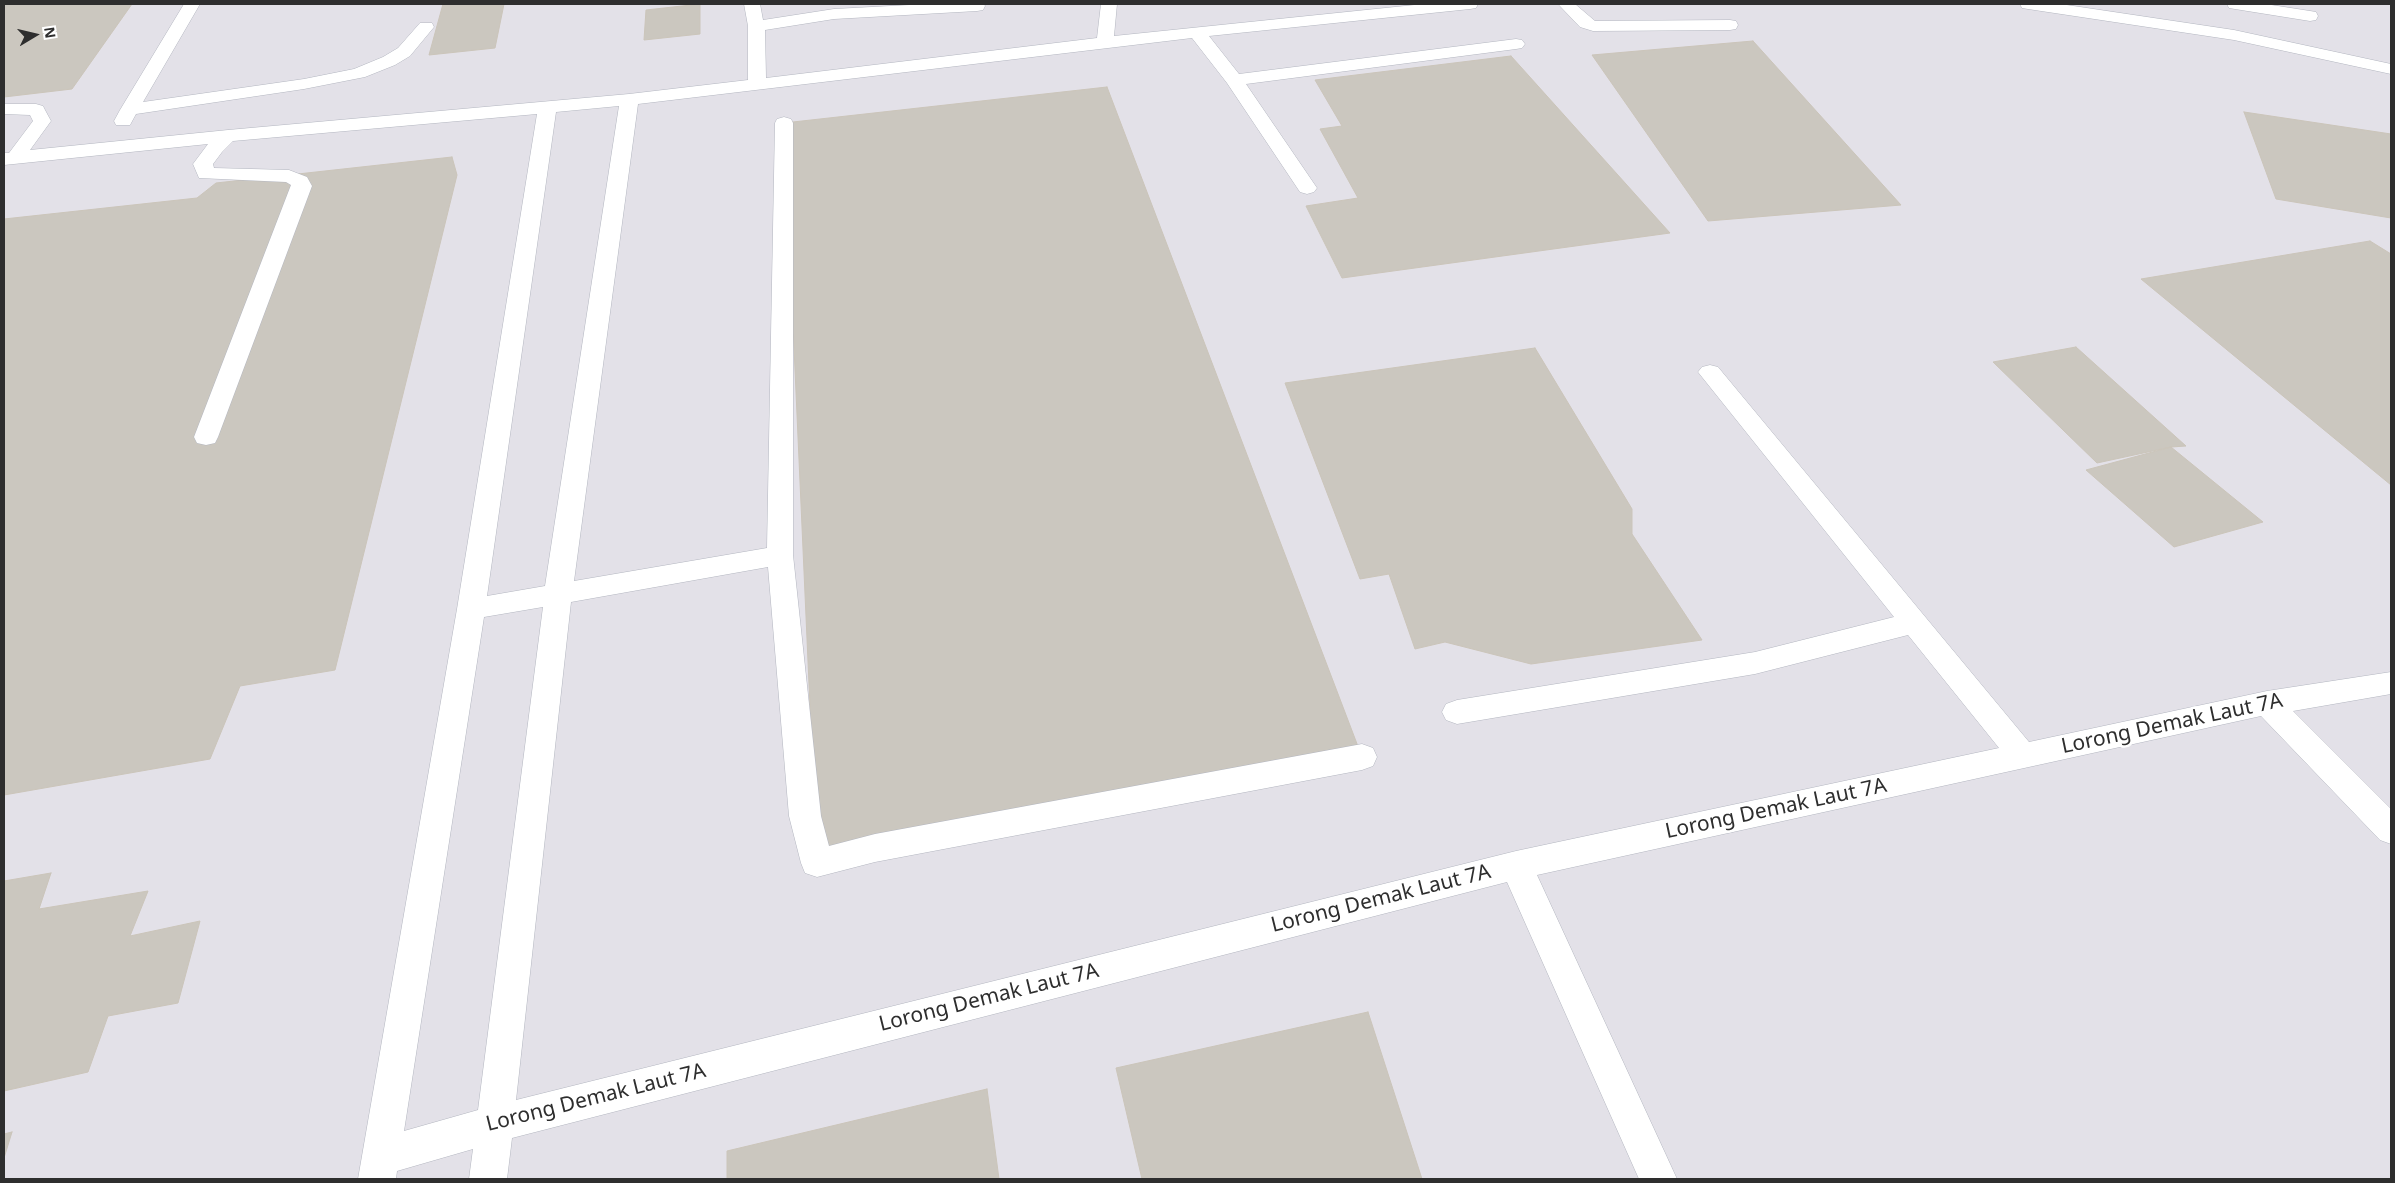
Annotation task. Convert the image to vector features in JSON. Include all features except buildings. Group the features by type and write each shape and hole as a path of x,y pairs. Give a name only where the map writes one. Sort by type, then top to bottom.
{"street":[{"path":"109,147 192,4"},
{"path":"752,4 756,26 757,84"},
{"path":"1105,42 1109,4"},
{"path":"9,158 228,136 548,109 1105,42 1470,4"},
{"path":"1566,4 1586,23 1594,26 1730,24"},
{"path":"2028,4 2161,22 2309,49 2391,69"},
{"path":"2235,4 2312,10 2309,49"},
{"path":"756,26 834,14 977,6"},
{"path":"129,110 304,84 359,73 390,62 404,52 426,26"},
{"path":"1197,33 1234,80 1307,188"},
{"path":"1234,80 1516,44"},
{"path":"488,1179 558,594 629,100"},
{"path":"4,109 36,110 42,121 9,158"},
{"path":"379,1168 471,610 548,109"},
{"path":"784,123 780,555 805,816 817,864 875,848 1362,756"},
{"path":"206,437 302,186 300,181 289,176 206,174 203,164 215,148 228,136"},
{"path":"1710,372 2023,756"},
{"path":"471,610 780,555"},
{"path":"1457,712 1754,663 1915,623"},
{"name":"Lorong Demak Laut 7A","path":"379,1168 494,1124 1516,865 2267,703 2391,683"},
{"path":"2267,703 2391,830"},
{"path":"1516,865 1658,1179"}],"shaded area":[{"path":"4,4 2391,4 2391,1179 4,1179"}]}
